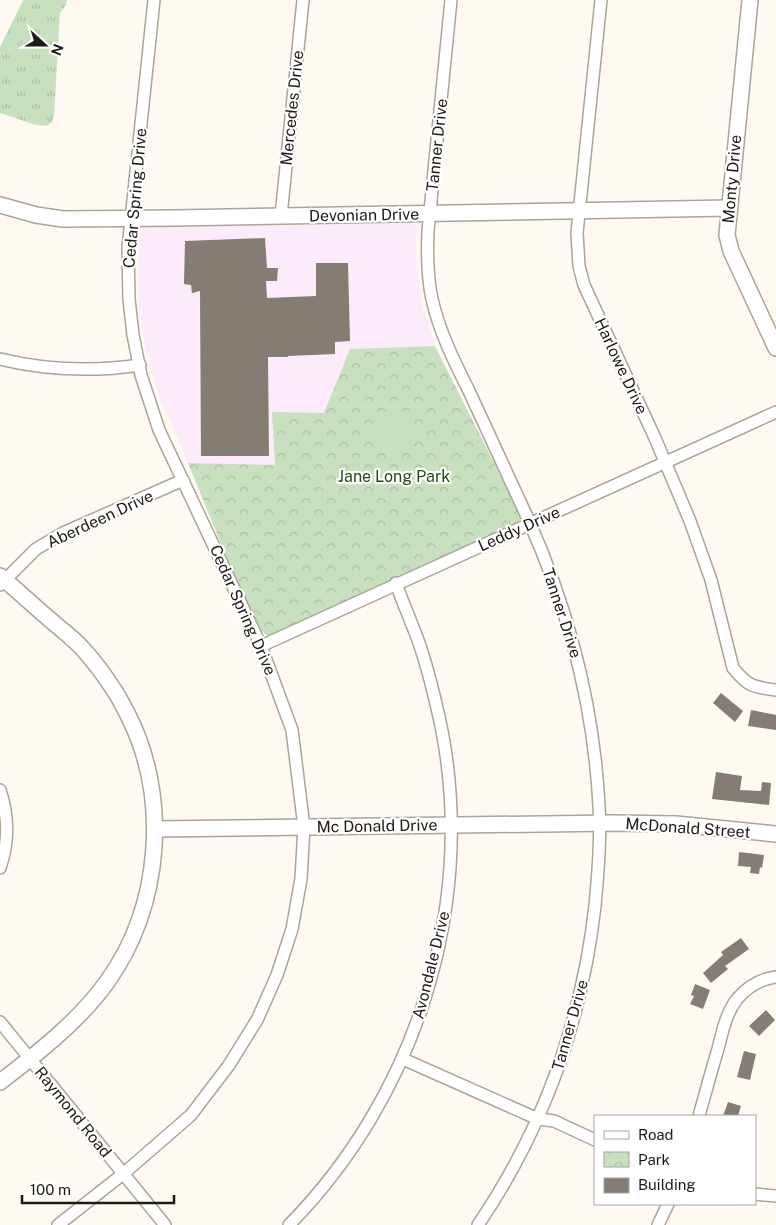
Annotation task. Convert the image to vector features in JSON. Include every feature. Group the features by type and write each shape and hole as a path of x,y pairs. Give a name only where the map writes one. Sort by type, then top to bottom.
{"street":[{"name":"Cedar Spring Drive","path":"58,1225 123,1174 191,1115 229,1065 257,1020 277,975 292,928 301,879 304,827 292,730 261,646 159,430 141,375 133,336 129,299 128,248 154,0"},
{"name":"Mercedes Drive","path":"281,216 303,0"},
{"name":"Tanner Drive","path":"451,0 427,247 427,267 431,295 448,349 530,524 557,592 581,674 587,704 596,767 599,823 599,862 593,923 580,996 570,1032 555,1078 538,1118 516,1163 491,1207 478,1225"},
{"name":"Harlowe Drive","path":"601,0 577,252 584,285 666,463 690,521 708,572 733,668 738,676 750,685 757,688 776,690"},
{"name":"Monty Drive","path":"750,0 727,228 729,245 776,348"},
{"name":"Devonian Drive","path":"0,205 36,215 63,219 729,208"},
{"path":"0,360 21,364 107,370 140,364"},
{"name":"Leddy Drive","path":"261,646 776,412"},
{"name":"Aberdeen Drive","path":"2,580 36,549 63,533 183,480"},
{"path":"0,1082 30,1059 83,1011 107,983 124,956 137,927 148,893 155,828 152,790 143,752 136,731 115,692 82,648 2,580"},
{"name":"Avondale Drive","path":"289,1225 323,1188 353,1148 370,1121 403,1058 424,1003 439,946 448,886 451,825 448,771 438,712 420,645 396,584"},
{"path":"0,790 6,810 7,838 5,854 0,868"},
{"name":"Mc Donald Drive","path":"155,828 599,823"},
{"name":"McDonald Street","path":"599,823 661,824 776,834"},
{"path":"699,1115 724,1027 732,1006 752,986 776,977"},
{"name":"Raymond Road","path":"0,1022 165,1225"},
{"path":"403,1058 538,1118 554,1121 594,1140"},
{"path":"756,1194 776,1196"},
{"path":"658,1225 668,1205"}],"shaded area":[{"path":"414,223 417,226 416,256 422,304 435,346 350,349 324,413 275,465 188,463 172,423 161,403 145,347 139,305 138,266 141,231 144,227"}],"green space":[{"path":"23,0 67,0 60,13 54,116 52,122 47,126 36,125 0,113 0,47"},
{"name":"Jane Long Park","path":"435,346 519,512 521,520 515,526 272,635 266,635 261,630 237,583 188,463 275,465 272,412 324,413 350,349"},
{"path":"410,411 410,446 374,447 374,412"}],"building":[{"path":"265,238 267,268 278,268 277,281 266,281 267,298 316,296 316,263 348,263 350,341 335,342 335,354 268,357 269,456 201,456 200,291 192,293 191,285 184,284 185,241"},
{"path":"721,693 743,711 735,722 713,703"},
{"path":"751,710 776,715 776,730 748,726"},
{"path":"716,772 742,776 740,790 761,791 762,782 771,783 769,805 712,799"},
{"path":"739,852 764,855 759,874 750,873 751,867 738,866"},
{"path":"741,938 749,949 725,966 728,969 711,983 703,973 723,955 721,952"},
{"path":"695,984 710,990 703,1009 690,1004 694,996 691,995"},
{"path":"766,1010 775,1020 759,1036 749,1026"},
{"path":"744,1051 756,1054 750,1080 737,1077"},
{"path":"728,1102 741,1106 738,1115 723,1115"}]}
